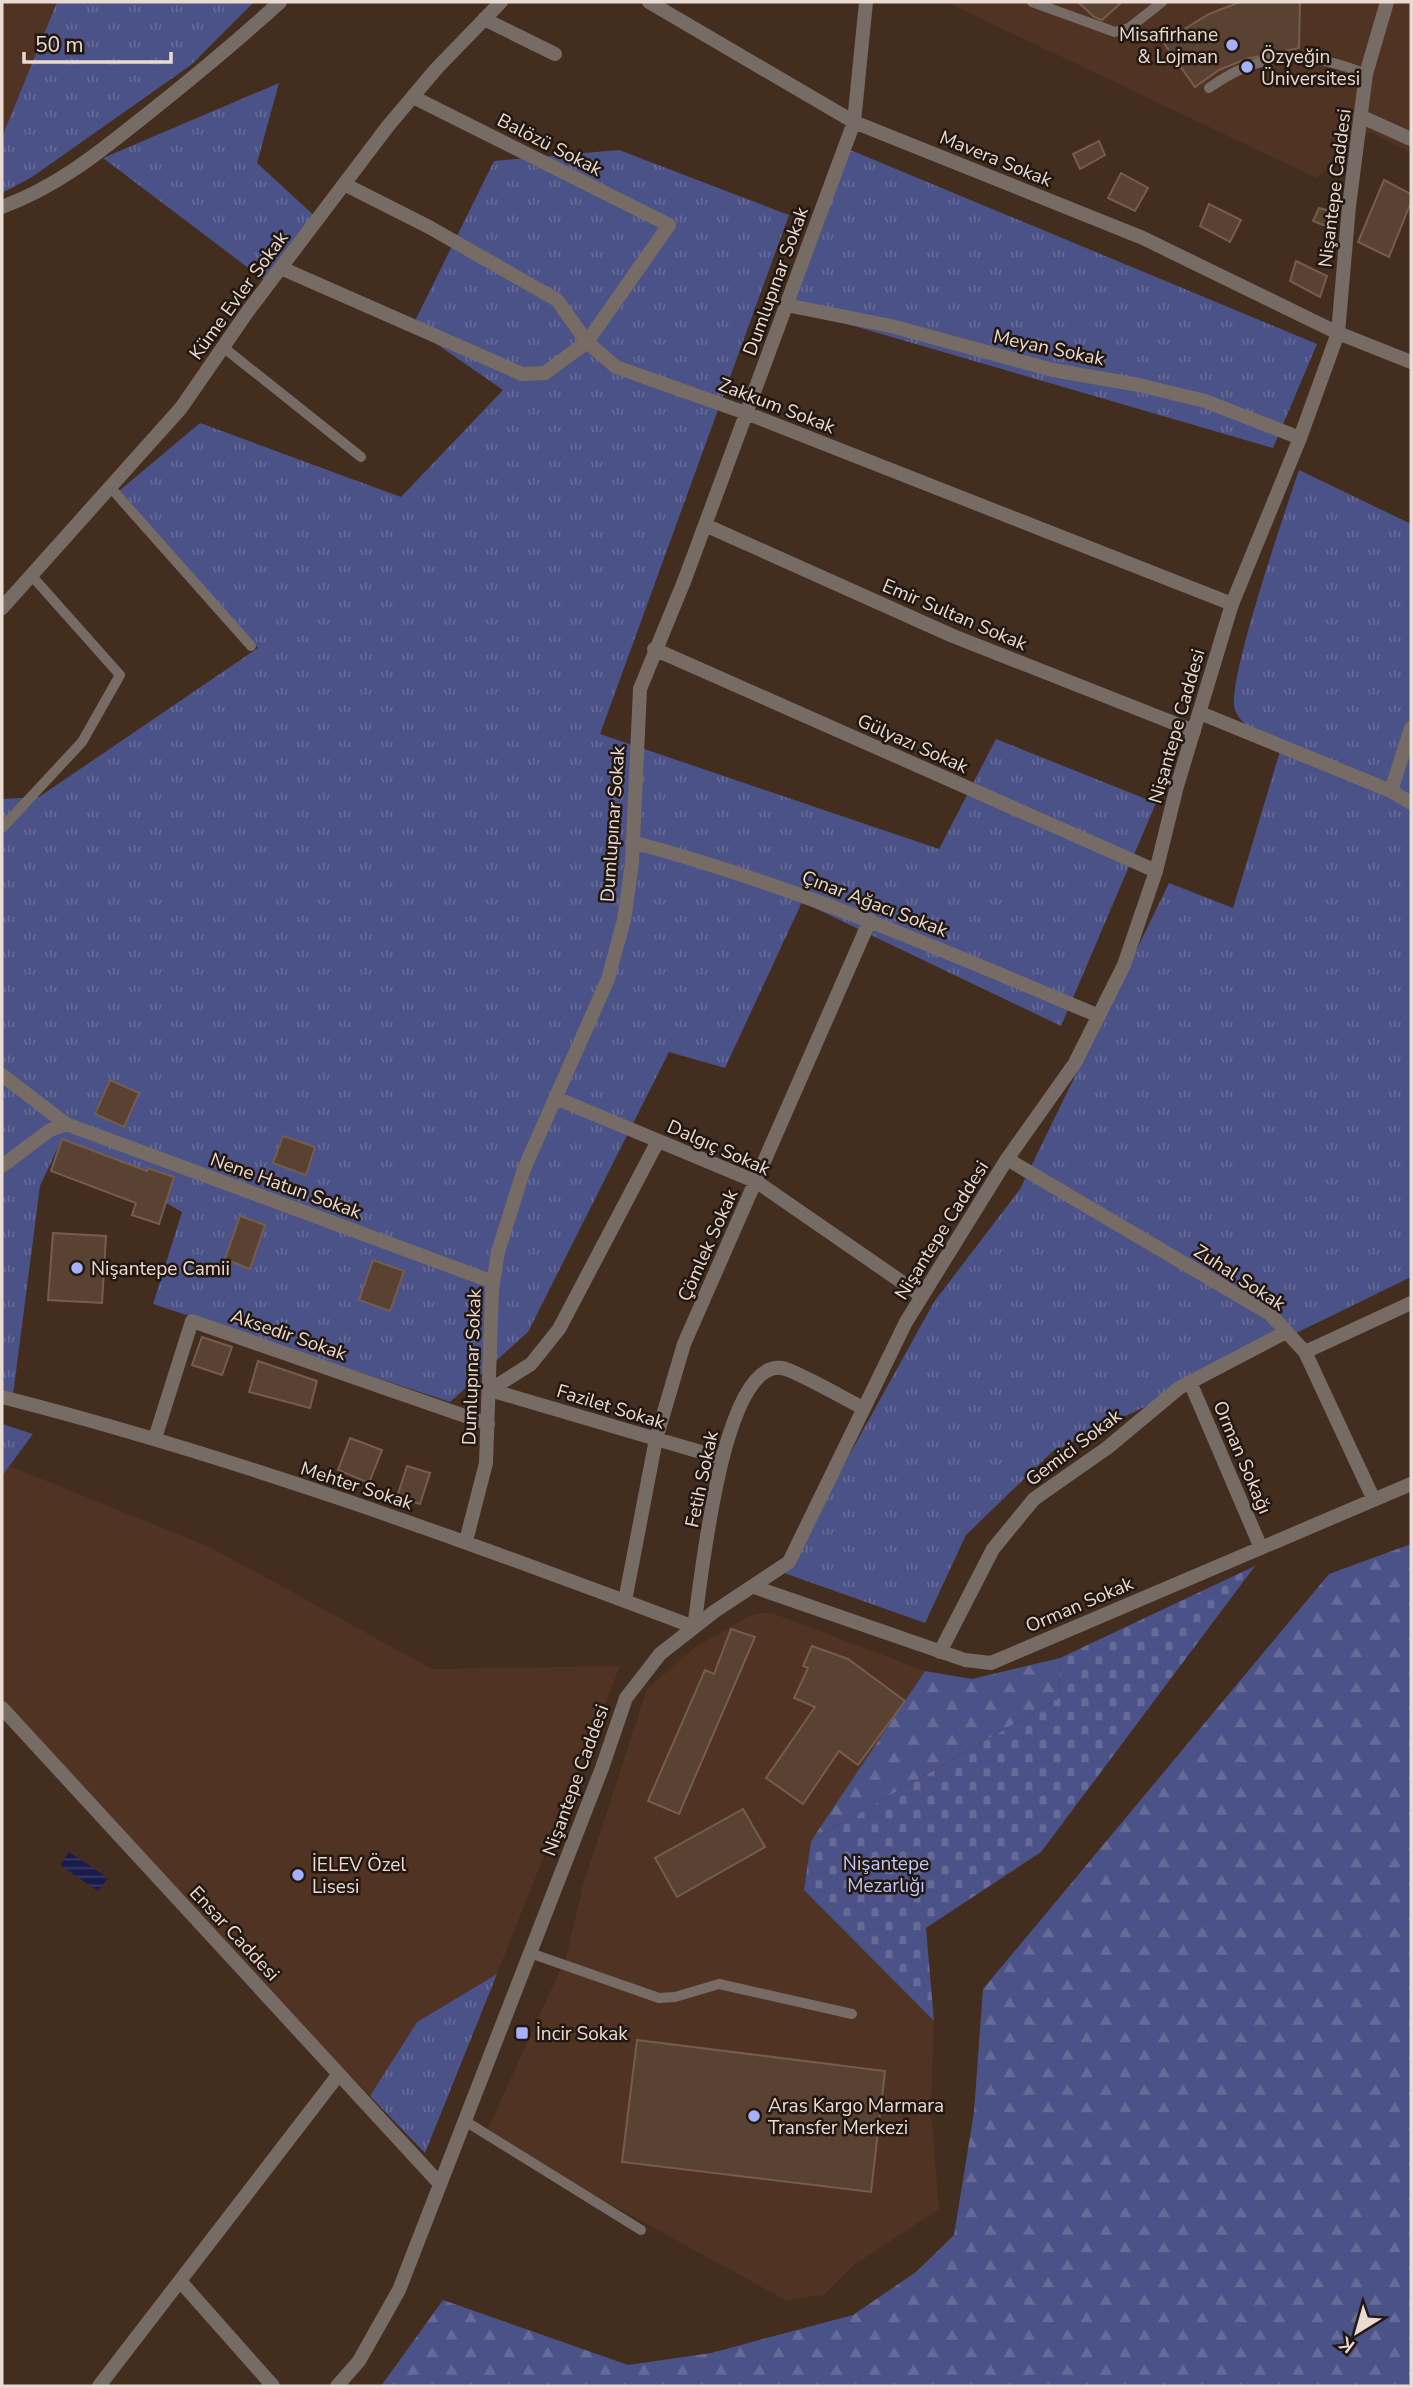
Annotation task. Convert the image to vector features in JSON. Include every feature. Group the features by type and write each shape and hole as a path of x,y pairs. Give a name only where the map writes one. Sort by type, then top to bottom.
{"street":[{"path":"2,206 38,194 92,158 198,76 280,2"},
{"name":"Küme Evler Sokak","path":"2,608 181,408 281,268 412,97 501,2"},
{"name":"Mavera Sokak","path":"649,2 854,122 1143,237 1338,333 1411,362"},
{"name":"Dumlupınar Sokak","path":"466,1541 486,1464 493,1282 498,1252 524,1169 558,1099 608,979 624,920 632,842 640,689 705,525 854,122 866,2"},
{"name":"Nişantepe Caddesi","path":"338,2386 359,2361 399,2290 626,1698 660,1654 694,1627 789,1562 863,1408 922,1296 1007,1159 1075,1063 1124,965 1156,871 1232,604 1300,438 1338,333 1349,206 1366,74 1387,2"},
{"path":"484,19 555,54"},
{"name":"Balözü Sokak","path":"412,97 670,226 587,342"},
{"path":"1362,117 1411,139"},
{"name":"Zakkum Sokak","path":"344,184 429,227 557,300 587,342 616,367 746,413 1232,604"},
{"path":"281,268 522,374 545,373 587,342"},
{"name":"Meyan Sokak","path":"786,305 891,326 1053,370 1139,385 1205,401 1300,438"},
{"name":"Emir Sultan Sokak","path":"705,525 953,636 1194,732"},
{"name":"Gülyazı Sokak","path":"654,649 1156,871"},
{"path":"1200,713 1391,791 1411,803"},
{"path":"1391,791 1411,728"},
{"name":"Çınar Ağacı Sokak","path":"632,842 734,871 870,920 1099,1016"},
{"name":"Çömlek Sokak","path":"625,1601 656,1439 684,1344 870,920"},
{"name":"Nene Hatun Sokak","path":"2,1075 66,1124 493,1282"},
{"name":"Dalgıç Sokak","path":"558,1099 757,1182 922,1296"},
{"path":"2,1166 50,1129 66,1124"},
{"path":"490,1390 531,1364 559,1329 658,1141"},
{"name":"Zuhal Sokak","path":"1007,1159 1270,1314 1305,1352 1374,1500"},
{"path":"1305,1352 1411,1304"},
{"name":"Aksedir Sokak","path":"155,1438 192,1321 488,1424"},
{"name":"Gemici Sokak","path":"940,1652 993,1549 1034,1499 1107,1448 1190,1382 1286,1332"},
{"name":"Fetih Sokak","path":"694,1627 721,1458 739,1404 753,1380 766,1371 781,1368 863,1408"},
{"name":"Orman Sokağı","path":"1190,1382 1261,1548"},
{"name":"Fazilet Sokak","path":"490,1390 721,1458"},
{"name":"Mehter Sokak","path":"2,1397 155,1438 466,1541 694,1627"},
{"name":"Orman Sokak","path":"754,1587 965,1660 992,1662 1411,1484"},
{"name":"Ensar Caddesi","path":"2,1708 440,2184"},
{"path":"99,2386 339,2074"},
{"path":"180,2281 273,2386"}],"lane":[{"path":"1032,2 1115,32 1129,29 1162,2"},
{"path":"1209,88 1235,70 1266,59 1296,56 1335,61 1366,74"},
{"path":"223,347 361,457"},
{"path":"110,487 251,646"},
{"path":"2,828 82,742 120,675 32,575"},
{"path":"530,1953 659,1998 675,1997 719,1984 852,2014"},
{"path":"465,2121 641,2230"}],"shaded area":[{"path":"2,2 57,2 2,137"},
{"name":"Özyeğin Üniversitesi","path":"946,2 1411,2 1411,153 1370,132 1316,178"},
{"name":"İELEV Özel Lisesi","path":"10,1466 212,1548 432,1669 620,1666 497,1974 417,2022 370,2096 30,1746 2,1711 2,1476"},
{"path":"772,1613 925,1671 811,1841 804,1889 934,2021 931,2109 939,2209 854,2265 825,2294 787,2301 485,2135 566,1957 583,1885 647,1689 694,1648 749,1616"},
{"path":"69,1852 108,1878 98,1891 60,1865"}],"green space":[{"path":"57,2 254,2 191,65 32,177 2,193 2,137"},
{"path":"279,83 257,163 319,220 267,282 103,158"},
{"path":"848,149 1317,344 1273,448 792,308"},
{"path":"619,150 789,215 600,734 939,849 996,739 1156,803 1061,1026 802,902 725,1068 669,1052 528,1332 450,1402 153,1304 182,1212 60,1143 40,1186 13,1395 2,1392 2,799 39,797 258,648 119,491 200,423 401,497 503,390 412,327 494,161"},
{"path":"1299,470 1411,524 1411,1277 1052,1452 966,1535 925,1623 784,1573 934,1302 1020,1189 1169,883 1233,908 1283,741 1243,722 1235,710 1234,694 1259,594"},
{"path":"2,1424 33,1434 2,1476"},
{"path":"1411,1544 1411,2386 381,2386 443,2300 628,2365 711,2353 853,2315 916,2272 954,2235 974,2112 983,1989 1329,1574"},
{"name":"Nişantepe Mezarlığı","path":"1255,1566 1041,1852 926,1928 934,2021 804,1890 811,1841 1059,1698 1060,1658"},
{"path":"1060,1658 1059,1698 811,1841 925,1671 972,1679"},
{"path":"497,1974 425,2153 370,2096 417,2022"}],"building":[{"path":"1078,2 1122,2 1102,20 1094,17"},
{"name":"Misafirhane & Lojman","path":"1240,2 1300,2 1299,48 1246,59 1219,70 1195,87 1163,42 1209,14"},
{"path":"1099,141 1105,155 1080,169 1073,154"},
{"path":"1121,173 1148,188 1135,211 1108,198"},
{"path":"1384,180 1411,194 1411,202 1389,257 1358,242"},
{"path":"1209,204 1241,220 1230,242 1200,226"},
{"path":"1319,208 1334,212 1328,227 1313,221"},
{"path":"1296,261 1327,276 1320,297 1290,281"},
{"path":"110,1080 139,1093 124,1127 95,1114"},
{"path":"283,1136 315,1147 306,1175 273,1163"},
{"path":"62,1139 147,1171 147,1168 174,1177 159,1224 132,1215 136,1203 51,1171"},
{"path":"240,1216 265,1225 250,1269 225,1259"},
{"name":"Nişantepe Camii","path":"53,1233 106,1236 102,1303 48,1300"},
{"path":"373,1260 404,1271 390,1311 359,1300"},
{"path":"202,1337 232,1347 222,1375 192,1365"},
{"path":"258,1361 317,1381 310,1408 249,1392"},
{"path":"350,1438 382,1450 369,1483 338,1470"},
{"path":"407,1466 430,1473 420,1504 397,1497"},
{"path":"731,1629 755,1637 679,1814 648,1801 705,1670 714,1674"},
{"path":"812,1646 848,1659 905,1701 858,1765 839,1751 803,1804 766,1778 815,1707 794,1698 808,1668 803,1666"},
{"path":"743,1809 765,1847 677,1897 655,1858"},
{"name":"Aras Kargo Marmara Transfer Merkezi","path":"637,2040 885,2071 871,2192 622,2162"}],"place":[{"name":"Misafirhane & Lojman","path":"1232,45"},
{"name":"Özyeğin Üniversitesi","path":"1247,67"},
{"name":"Nişantepe Camii","path":"77,1268"},
{"name":"İELEV Özel Lisesi","path":"298,1875"},
{"name":"İncir Sokak","path":"522,2033"},
{"name":"Aras Kargo Marmara Transfer Merkezi","path":"754,2116"}]}
